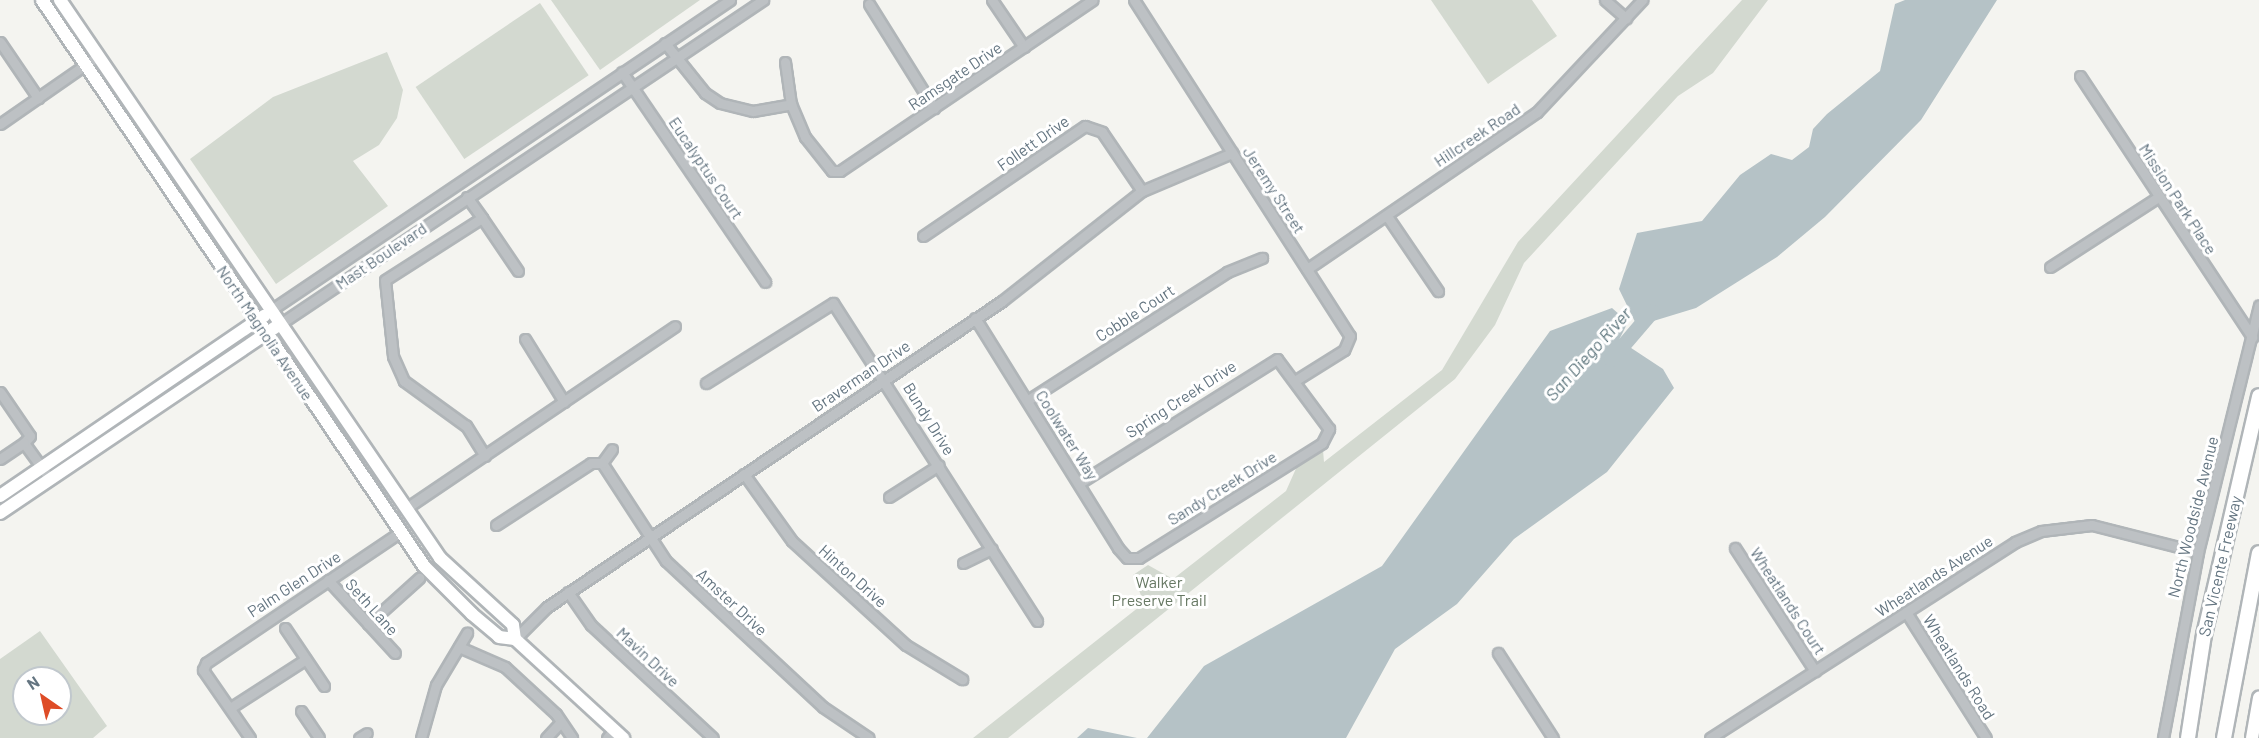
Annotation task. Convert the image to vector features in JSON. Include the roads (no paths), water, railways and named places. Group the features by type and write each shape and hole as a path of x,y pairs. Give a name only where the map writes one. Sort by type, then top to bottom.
{"highway":[{"name":"San Vicente Freeway","path":"2188,738 2204,635 2259,396"},
{"path":"2224,738 2259,553"}],"main road":[{"name":"North Magnolia Avenue","path":"42,0 424,566 472,614 499,637 515,639 617,736"},
{"name":"North Magnolia Avenue","path":"60,0 405,509 448,567 513,625 515,639"},
{"name":"Mast Boulevard","path":"0,496 271,310"},
{"name":"Mast Boulevard","path":"0,513 280,324"},
{"path":"400,532 409,529 438,565 448,567"},
{"path":"2252,738 2258,703"}],"street":[{"name":"Mast Boulevard","path":"271,310 730,0"},
{"name":"Mast Boulevard","path":"280,324 763,0"},
{"path":"992,0 1023,47"},
{"name":"Ramsgate Drive","path":"791,104 805,137 832,171 847,168 1093,0"},
{"name":"Jeremy Street","path":"1134,0 1350,336 1344,350 1296,380"},
{"path":"1605,0 1626,18"},
{"name":"Hillcreek Road","path":"1307,269 1537,112 1642,0"},
{"path":"869,4 934,108"},
{"path":"665,43 705,93 728,106 762,111 791,104 785,62"},
{"path":"1,47 38,98"},
{"path":"0,124 98,56"},
{"name":"Eucalyptus Court","path":"622,72 765,282"},
{"name":"Mission Park Place","path":"2080,76 2252,337"},
{"name":"Follett Drive","path":"923,236 1085,126 1102,132 1142,191"},
{"name":"Braverman Drive","path":"515,639 568,592 975,318 1142,191 1232,153"},
{"path":"467,197 518,271"},
{"path":"2050,267 2158,197"},
{"path":"1387,216 1438,291"},
{"path":"482,218 385,280 393,356 404,381 466,426 485,456"},
{"name":"Cobble Court","path":"1028,400 1227,272 1262,258"},
{"name":"Bundy Drive","path":"706,383 833,303 886,379 1037,621"},
{"name":"North Woodside Avenue","path":"2163,738 2198,552 2259,305"},
{"name":"Coolwater Way","path":"975,318 1118,548 1127,558 1139,558"},
{"path":"405,509 675,326"},
{"path":"525,339 564,402"},
{"name":"Spring Creek Drive","path":"1079,483 1263,363 1281,360 1296,380"},
{"name":"Sandy Creek Drive","path":"1139,558 1322,443 1329,429 1296,380"},
{"path":"0,392 30,436 24,443 0,459"},
{"path":"24,443 50,479"},
{"path":"496,525 591,463 602,463 612,449"},
{"name":"Amster Drive","path":"602,463 666,561 823,707 869,738"},
{"path":"889,497 939,465"},
{"name":"Hinton Drive","path":"744,474 792,541 906,645 962,679"},
{"name":"Wheatlands Avenue","path":"1710,738 1724,734 1815,671 2015,542 2067,525 2092,525 2198,552"},
{"name":"Palm Glen Drive","path":"230,708 203,670 206,663 400,532"},
{"name":"Wheatlands Court","path":"1735,548 1815,671"},
{"path":"963,563 992,549"},
{"path":"368,624 419,578"},
{"name":"Seth Lane","path":"328,580 395,653"},
{"name":"Mavin Drive","path":"568,592 591,625 713,738"},
{"name":"Wheatlands Road","path":"1906,612 1986,738"},
{"path":"285,628 324,686"},
{"path":"421,738 436,685 467,633"},
{"path":"459,647 505,667 572,738"},
{"path":"1498,653 1553,738"},
{"path":"250,738 230,708 306,659"},
{"path":"301,711 319,738"},
{"path":"546,738 560,723"}],"water":[{"path":"1905,0 1997,0 1921,120 1825,217 1777,257 1696,308 1637,326 1619,289 1637,233 1702,221 1740,175 1771,154 1792,160 1809,147 1813,129 1827,114 1880,71 1895,4"},
{"path":"1612,308 1628,322 1619,340 1663,369 1674,388 1607,472 1514,539 1457,604 1395,649 1346,738 1147,738 1204,666 1382,566 1550,331"},
{"path":"1088,728 1137,738 1077,738"}],"waterway":[{"name":"San Diego River","path":"1611,359 1652,311"}],"park label":[{"name":"Walker Preserve Trail","path":"1159,591"}]}
